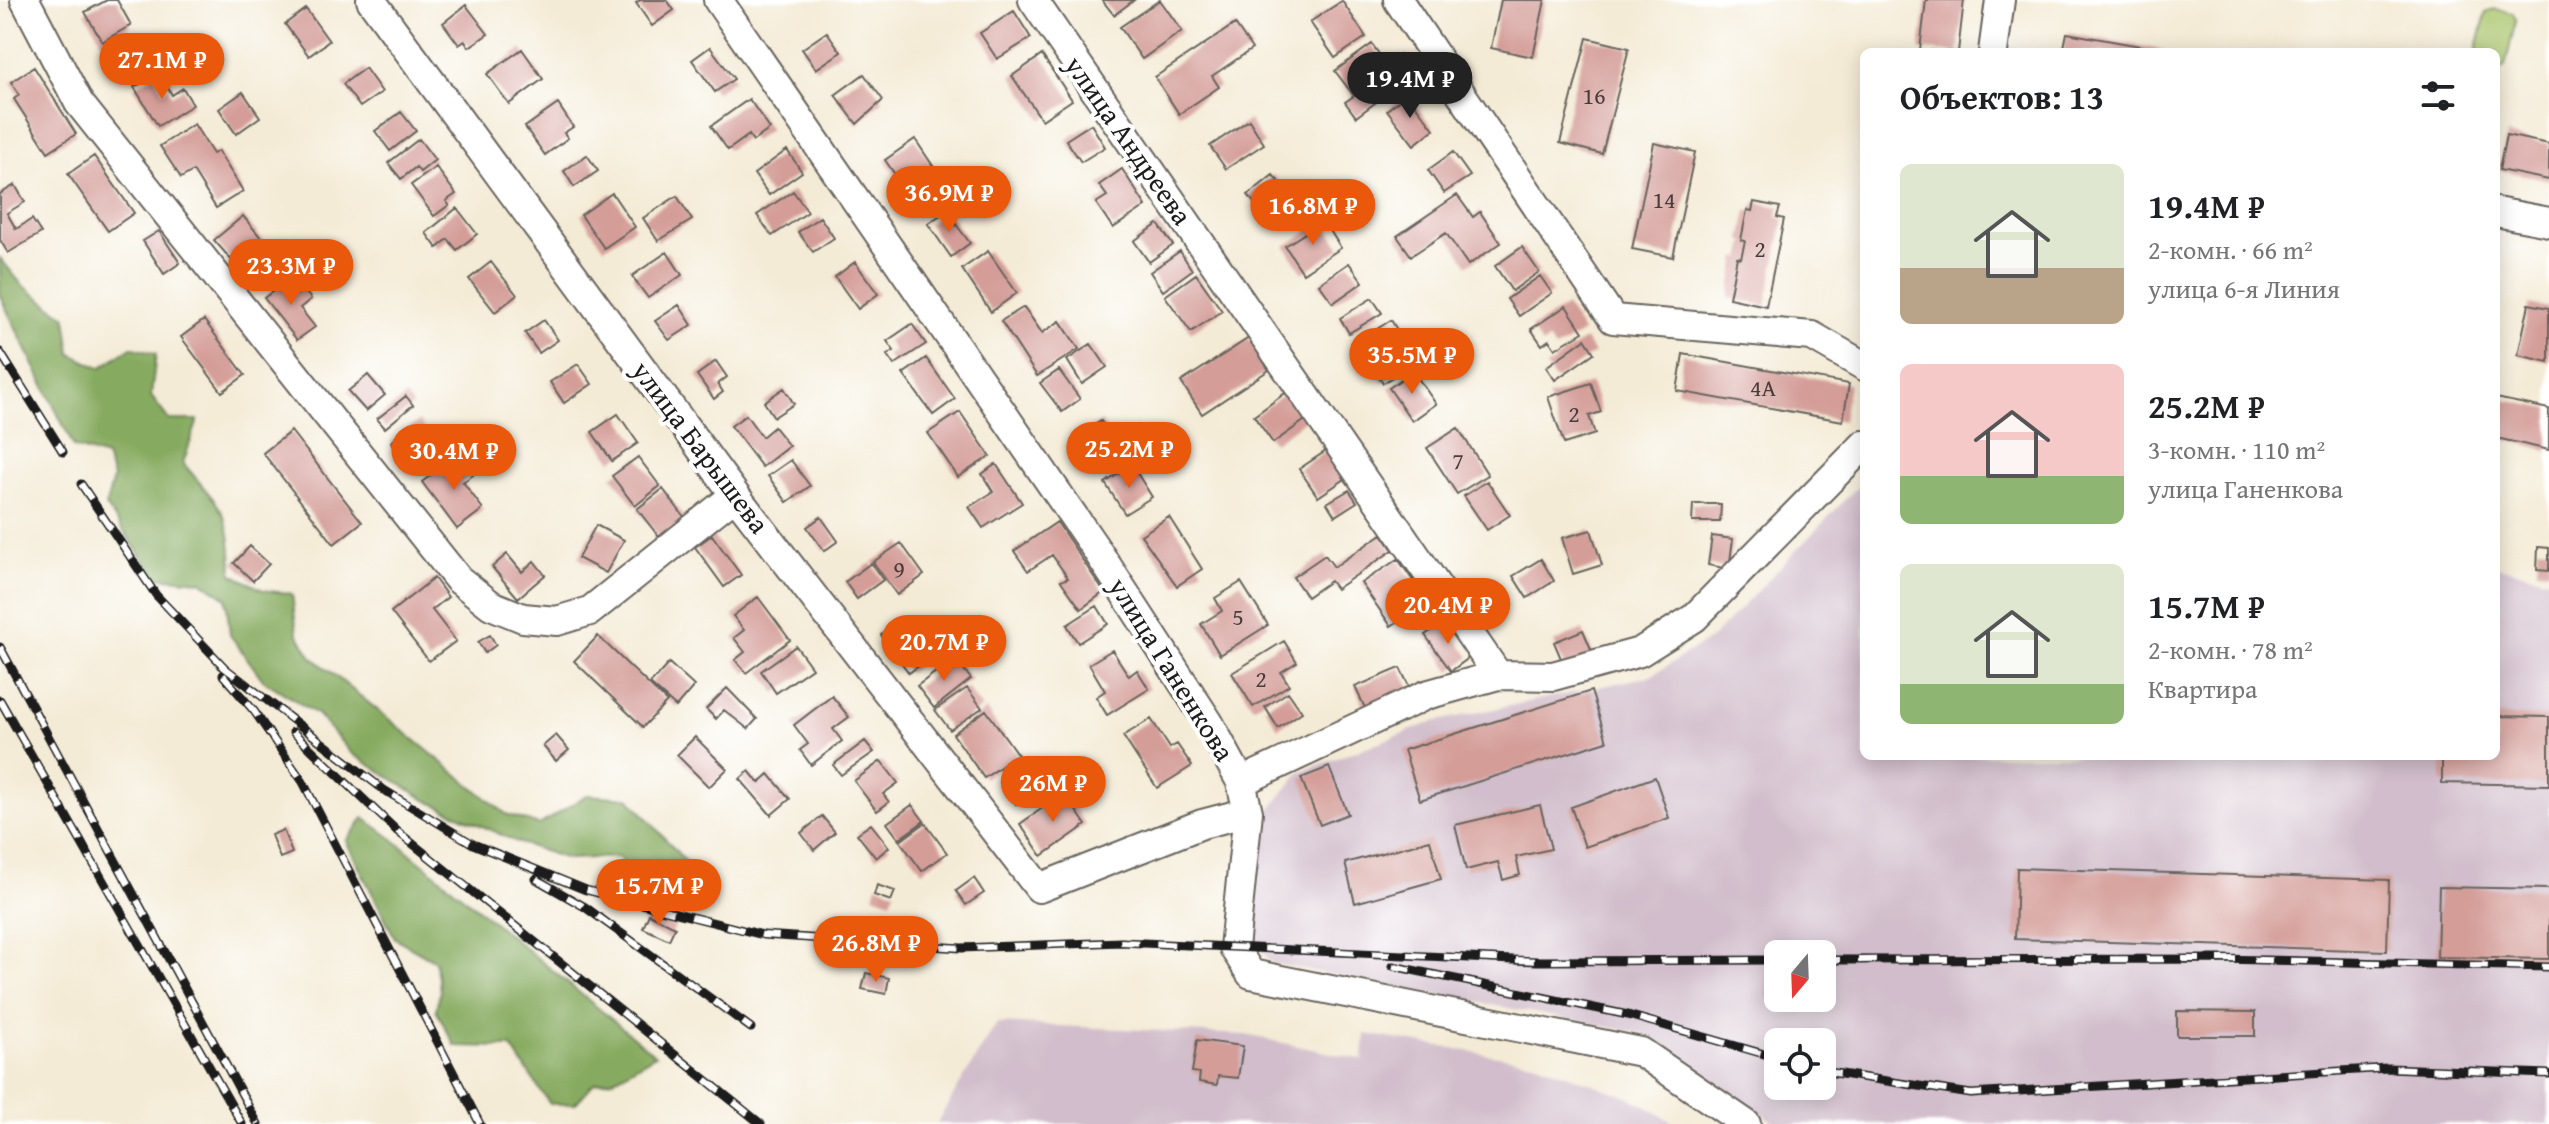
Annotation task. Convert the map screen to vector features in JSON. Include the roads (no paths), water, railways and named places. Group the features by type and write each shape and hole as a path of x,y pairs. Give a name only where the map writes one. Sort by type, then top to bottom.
{"street":[{"path":"25,0 79,103 458,579 491,605 523,618 557,621 590,611 735,495"},
{"name":"улица Барышева","path":"371,0 735,495 1039,888 1202,824 1248,812"},
{"name":"улица Ганенкова","path":"718,0 1096,549 1209,723 1241,782 1248,812 1234,948 1251,974 1641,1052 1746,1124"},
{"name":"улица Андреева","path":"1033,0 1498,675"},
{"path":"1398,0 1613,319 1812,336 1860,364"},
{"path":"1994,48 2000,0"},
{"path":"2500,213 2549,222"},
{"path":"1241,782 1426,695 1498,675 1553,676 1640,652 1694,618 1860,449"}],"railway":[{"path":"0,352 63,452"},
{"path":"81,484 156,595 229,672"},
{"path":"0,647 258,1124"},
{"path":"221,665 384,790 473,844 586,890 763,935 961,948 1121,942 1537,961 1764,960"},
{"path":"223,675 254,711 303,782 480,1124"},
{"path":"0,700 242,1124"},
{"path":"293,732 397,831 761,1124"},
{"path":"536,879 585,907 751,1028"},
{"path":"1836,960 2221,959 2549,967"},
{"path":"1393,966 1628,1015 1764,1054"},
{"path":"1836,1073 1971,1094 2388,1068 2549,1074"}]}
